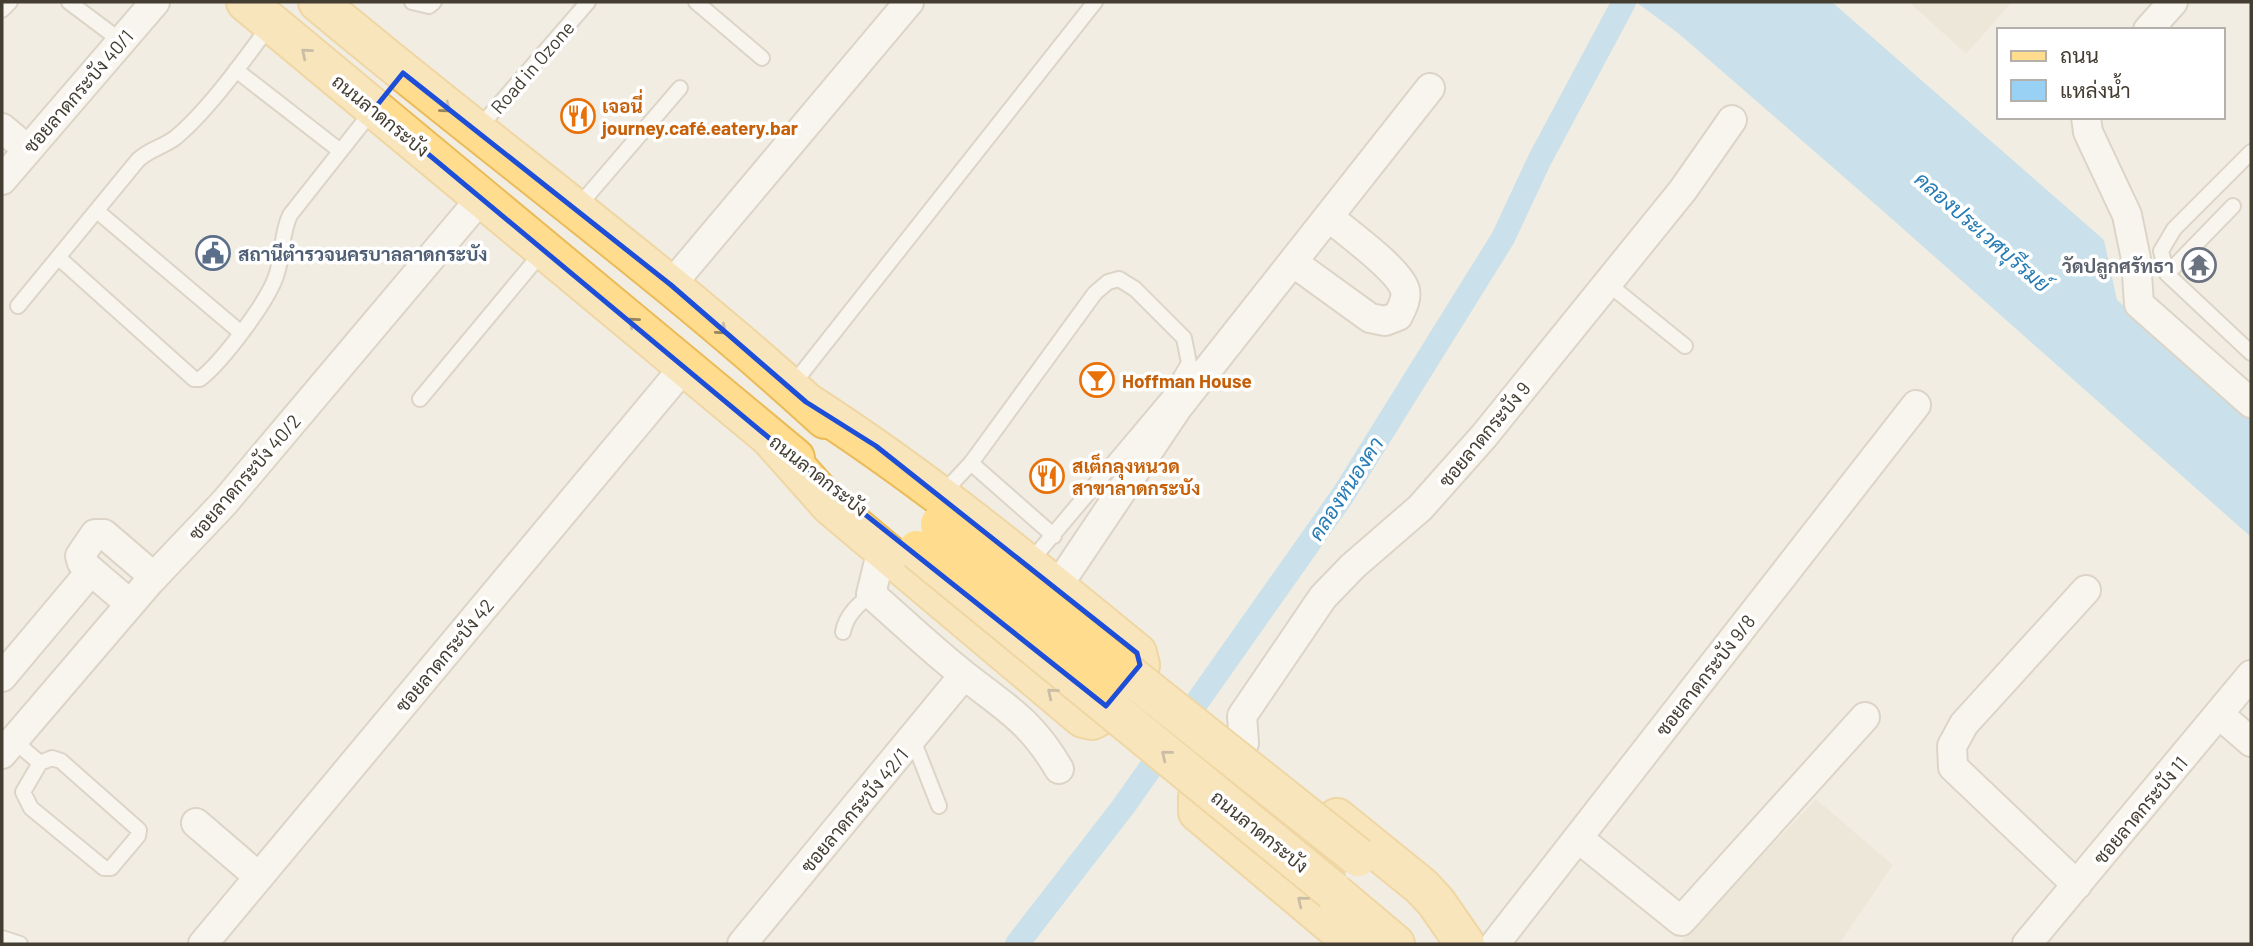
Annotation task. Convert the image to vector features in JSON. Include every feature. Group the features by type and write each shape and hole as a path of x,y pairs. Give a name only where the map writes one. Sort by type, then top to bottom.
{"main road":[{"name":"ถนนลาดกระบัง","path":"318,2 402,73 671,285 798,395 920,530 1395,944"},
{"name":"ถนนลาดกระบัง","path":"258,13 545,248 774,442 920,530 1358,857 1464,944"},
{"path":"374,109 402,73"},
{"path":"920,530 1042,575 1141,659 1132,674 1092,720 1067,706 920,530"},
{"path":"1355,944 1198,812 1198,797 1244,743 1421,887 1464,944"}],"street":[{"name":"ซอยลาดกระบัง 40/1","path":"2,180 155,2"},
{"path":"671,285 909,2"},
{"path":"2150,28 2173,2"},
{"path":"1042,575 1178,408 1430,88"},
{"path":"2086,119 2088,132 2127,215 2136,259 2139,304 2251,403"},
{"name":"ซอยลาดกระบัง 9","path":"1244,743 1242,716 1324,597 1353,566 1396,531 1447,478 1708,158 1732,120"},
{"path":"2,128 28,149"},
{"name":"ซอยลาดกระบัง 40/2","path":"8,747 130,604 224,503 482,197"},
{"path":"1294,262 1370,318 1385,321 1398,316 1404,305 1405,289 1391,272 1329,217"},
{"name":"ซอยลาดกระบัง 42","path":"203,944 685,366"},
{"name":"ซอยลาดกระบัง 9/8","path":"1494,944 1916,405"},
{"path":"920,530 871,594 964,675 1024,720 1042,740 1059,769"},
{"path":"130,604 91,570 80,556 99,532 154,577"},
{"path":"2,677 91,570"},
{"path":"2077,885 1953,767 1952,746 1964,724 2086,590"},
{"name":"ซอยลาดกระบัง 42/1","path":"742,944 964,675"},
{"name":"ซอยลาดกระบัง 11","path":"2027,944 2251,675"},
{"path":"2220,715 2251,742"},
{"path":"1578,838 1681,921 1865,717"},
{"path":"196,823 259,877"}],"lane":[{"path":"2,10 10,2"},
{"path":"69,2 121,41"},
{"path":"412,2 429,6 434,2"},
{"name":"Road in Ozone","path":"476,132 588,2"},
{"path":"696,2 762,58"},
{"path":"798,395 1095,2"},
{"path":"18,306 138,160 153,147 173,139 236,70 258,13"},
{"path":"236,70 339,150"},
{"path":"574,210 680,88"},
{"path":"59,258 194,379 206,374 273,286 284,227 290,215 374,109"},
{"path":"2251,152 2166,239 2161,251 2167,274 2251,353"},
{"path":"2167,274 2233,206"},
{"path":"97,211 240,332"},
{"path":"420,400 545,248"},
{"path":"920,530 1095,293 1108,282 1119,279 1135,289 1184,338 1189,363 1169,397 1054,536 1042,575"},
{"path":"1607,283 1685,346"},
{"path":"971,463 1054,536"},
{"path":"843,632 845,622 853,611 871,594"},
{"path":"913,740 939,806"},
{"path":"8,747 40,763 52,758 61,761 139,830 138,836 111,867 104,868 31,808 23,792 40,763"},
{"path":"2,938 20,944"}],"highlighted area":[{"path":"403,73 671,285 806,402 876,446 1028,564 1137,653 1140,665 1106,706 774,442 374,109"}],"shaded area":[{"path":"1909,2 2012,2 1966,54"},
{"path":"1816,799 1893,865 1839,944 1678,944"}],"water":[{"name":"คลองประเวศบุรีรมย์","path":"1636,2 1832,2 2104,240 2117,300 2251,416 2251,537 1883,211 1678,33"}],"waterway":[{"name":"คลองหนองคา","path":"1017,944 1123,807 1343,495 1503,238 1540,159 1624,2"}],"place":[{"name":"เจอนี่ journey.café.eatery.bar","path":"578,116"},
{"name":"สถานีตำรวจนครบาลลาดกระบัง","path":"213,253"},
{"name":"วัดปลูกศรัทธา","path":"2199,265"},
{"name":"Hoffman House","path":"1097,380"},
{"name":"สเต็กลุงหนวด สาขาลาดกระบัง","path":"1047,476"}]}
